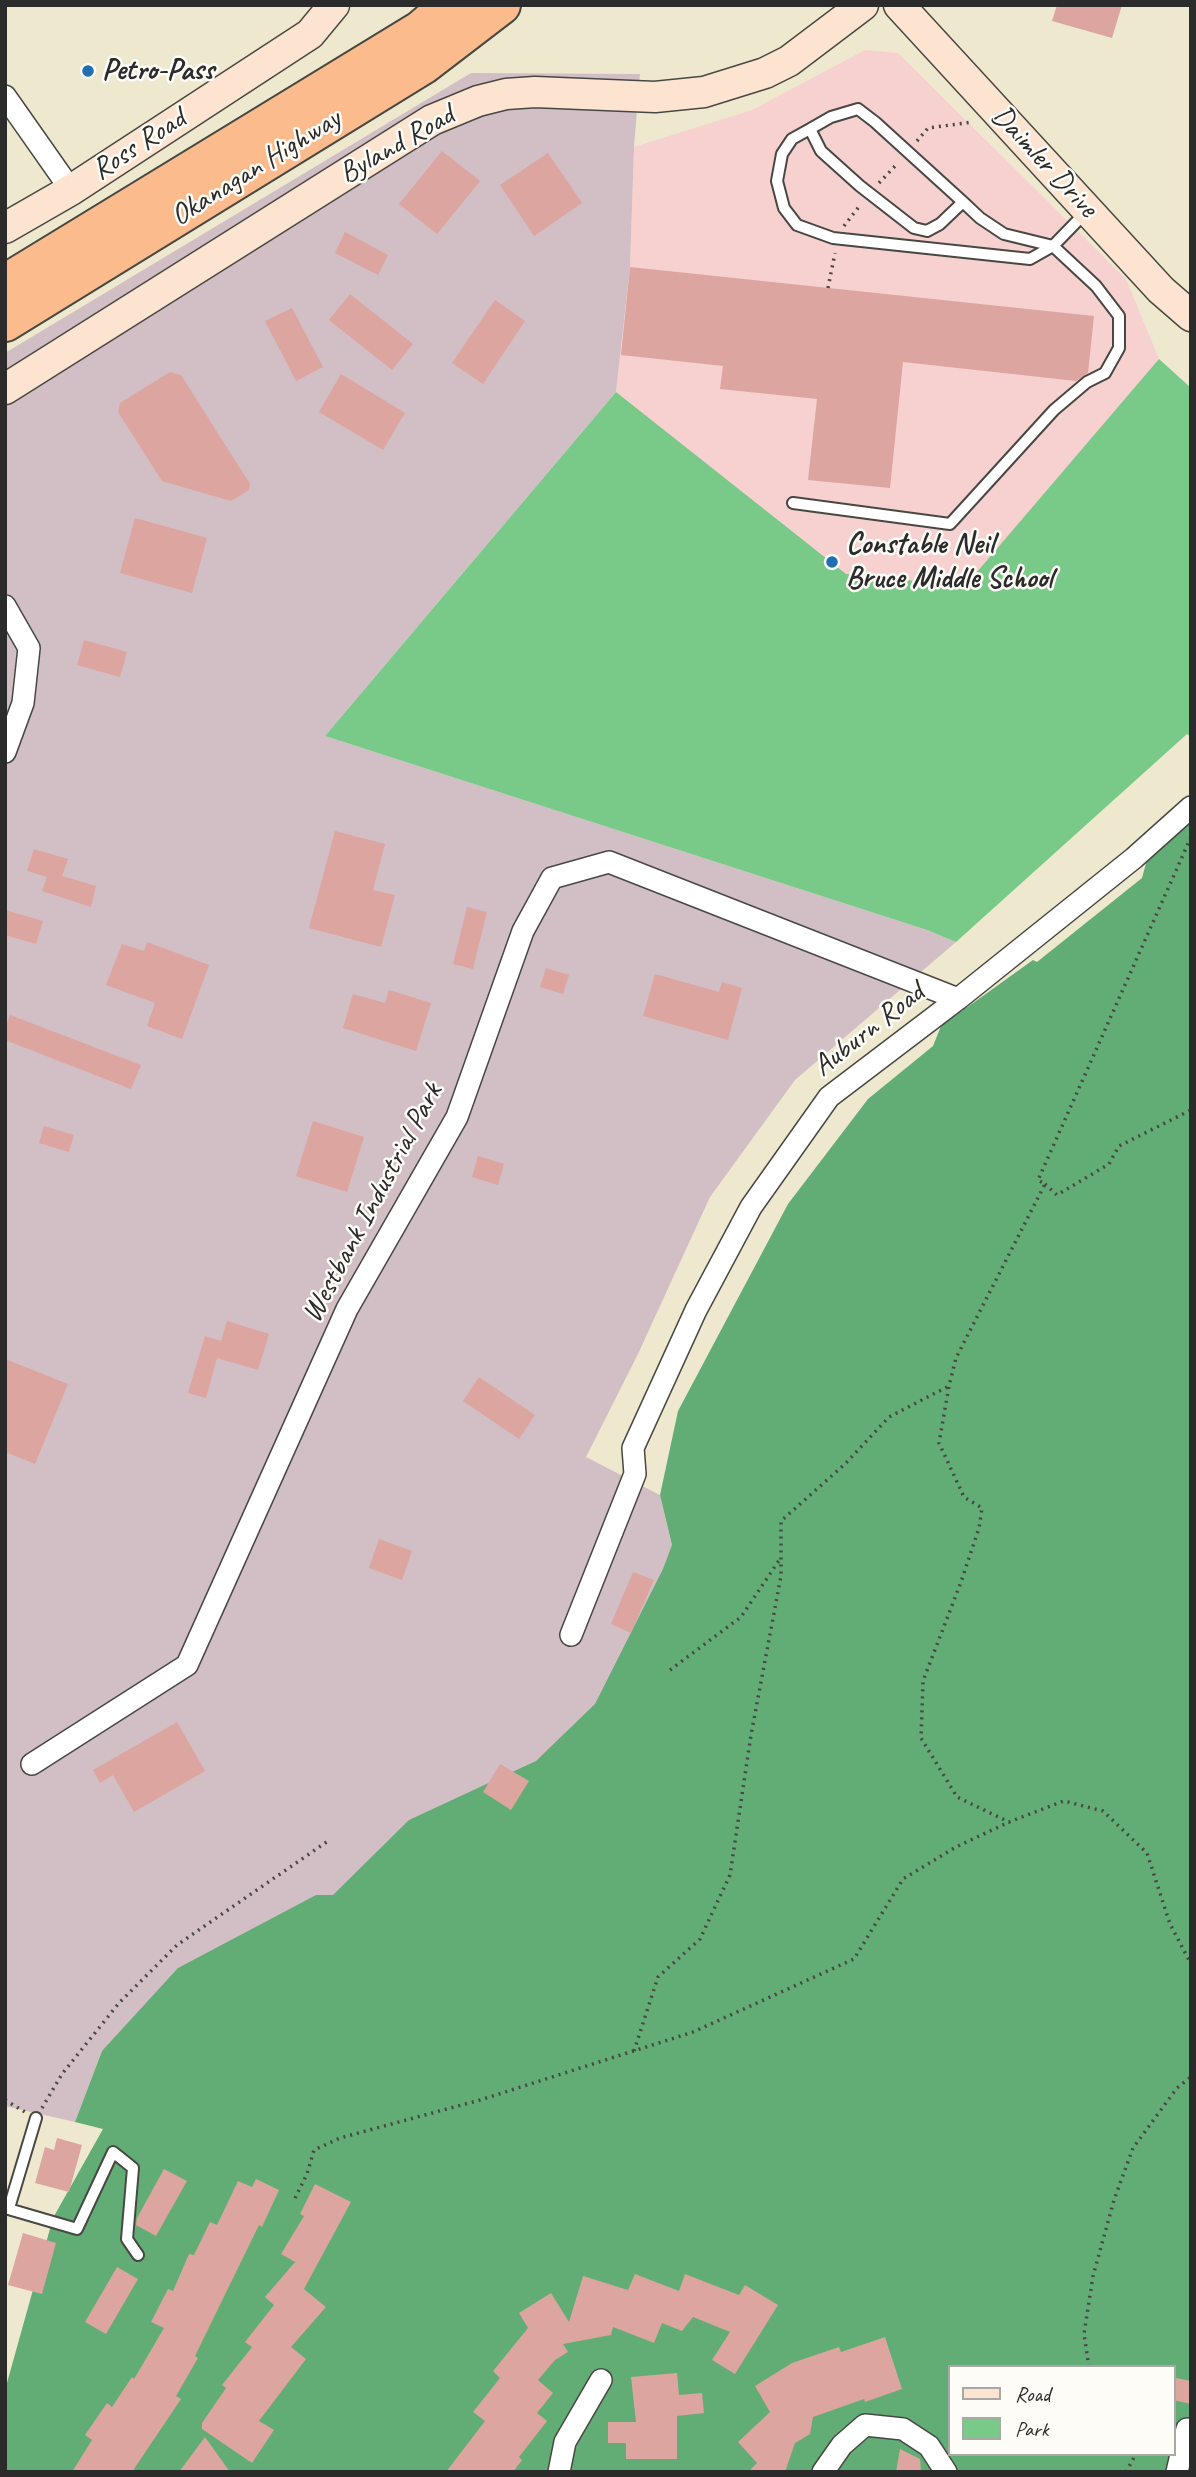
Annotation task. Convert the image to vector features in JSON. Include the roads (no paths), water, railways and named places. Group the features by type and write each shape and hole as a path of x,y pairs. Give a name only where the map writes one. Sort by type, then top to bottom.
{"highway":[{"name":"Okanagan Highway","path":"5,284 421,30 450,5"},
{"name":"Okanagan Highway","path":"5,322 424,64 501,5"}],"street":[{"name":"Ross Road","path":"5,228 71,190 310,34 334,5"},
{"path":"815,43 835,5"},
{"name":"Byland Road","path":"5,389 432,120 478,101 506,94 535,92 655,97 704,92 765,73 789,61 863,5"},
{"name":"Daimler Drive","path":"899,5 1161,290 1191,316"},
{"path":"5,96 71,190"},
{"path":"5,606 29,648 23,703 5,752"},
{"name":"Auburn Road","path":"571,1635 635,1474 633,1448 696,1310 751,1207 829,1097 958,999 1134,858 1191,807"},
{"name":"Westbank Industrial Park","path":"32,1765 187,1665 347,1309 457,1117 523,931 552,878 609,862 958,999"},
{"path":"559,2472 565,2442 601,2380"},
{"path":"823,2472 842,2445 865,2425 902,2429 929,2446 946,2472"},
{"path":"1177,2472 1187,2428"}],"lane":[{"path":"793,503 950,524 1054,410 1087,382 1105,373 1119,348 1119,316 1096,286 1053,246 1004,234 980,218 859,109 831,117 792,139 782,154 777,181 784,208 797,225 838,238 1030,259 1053,246 1087,210"},
{"path":"810,130 821,151 869,194 914,228 927,231 940,224 963,202"},
{"path":"36,2118 7,2208 77,2229 113,2152 133,2168 127,2239 138,2255"}],"place":[{"name":"Petro-Pass","path":"88,71"},
{"name":"Constable Neil Bruce Middle School","path":"832,562"}]}
